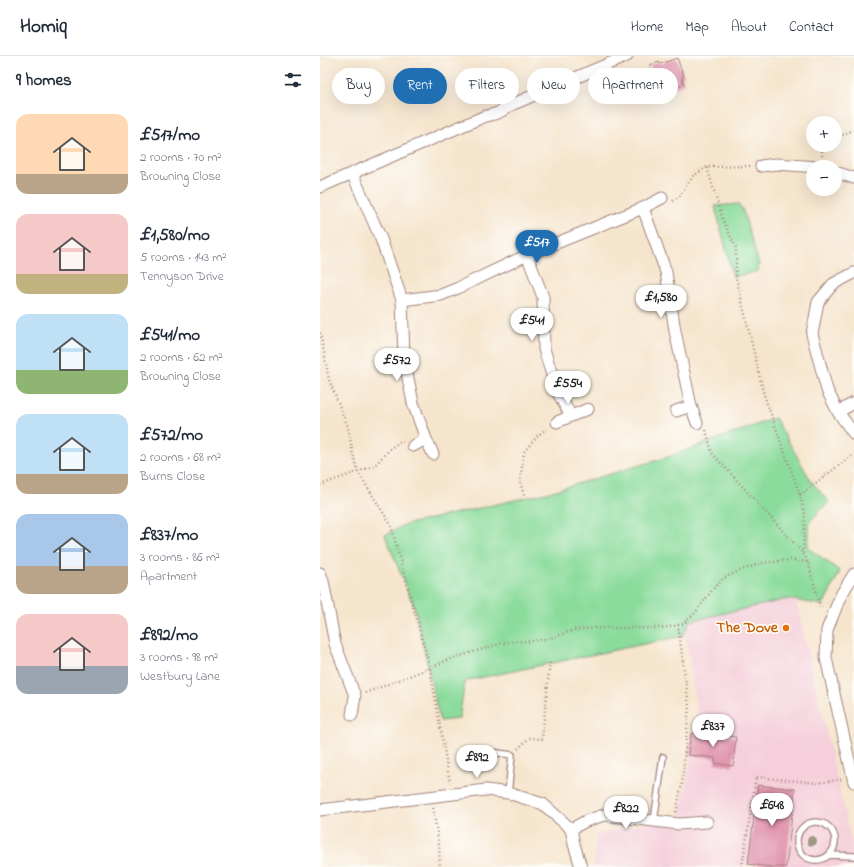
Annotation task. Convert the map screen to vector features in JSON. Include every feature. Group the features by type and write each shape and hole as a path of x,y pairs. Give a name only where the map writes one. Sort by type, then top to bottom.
{"street":[{"path":"320,187 483,117 498,113 511,105 627,56"},
{"path":"761,166 776,164 806,166"},
{"path":"352,173 381,239 402,300 404,358 413,403 433,454"},
{"path":"842,174 854,178"},
{"path":"402,300 441,295 527,255 643,208 662,198"},
{"path":"643,208 666,272 675,331 691,406 697,423"},
{"path":"527,255 542,297 544,349 557,391 571,416"},
{"path":"854,273 833,284 818,302 812,334 827,390 838,412 854,434"},
{"path":"838,412 854,403"},
{"path":"676,411 691,406"},
{"path":"557,422 588,409"},
{"path":"413,446 426,439"},
{"path":"320,573 323,581 335,644 356,696 352,715"},
{"path":"853,779 826,658 827,630 841,596 854,574"},
{"path":"320,810 486,790 508,793 543,804 572,829 574,844 581,867"},
{"path":"572,829 586,821 604,815 674,824 707,822"}],"lane":[{"path":"478,750 512,755 508,793"},
{"path":"654,821 663,757"},
{"path":"829,855 835,844 835,838 829,826 823,823 811,822 800,829 797,841 798,847 801,853 811,860 818,860 829,855 854,856"}],"path":[{"path":"842,135 854,130"},
{"path":"662,198 668,204 682,195 693,176 707,167 761,166"},
{"path":"707,167 722,218 736,248 736,277 764,395 800,495 805,515 803,553"},
{"path":"320,333 329,380 348,427 358,472 391,525 430,668 452,794"},
{"path":"524,495 520,482 524,452 537,436 557,422"},
{"path":"697,423 705,428 712,453 803,553 808,562 827,630"},
{"path":"320,485 374,466 391,448 401,441 413,446"},
{"path":"800,495 854,454"},
{"path":"356,696 450,659 506,642 533,641 551,638 575,630 594,628 663,628 683,624 695,613 713,589 724,578 741,570 763,563 790,560 808,562"},
{"path":"674,824 682,784 690,706 678,625"},
{"path":"512,755 529,738 542,739 550,662"},
{"path":"742,867 756,777 818,783 853,779"},
{"path":"430,796 440,845 440,867"}],"shaded area":[{"path":"794,592 854,852 854,867 771,867 743,864 742,867 594,867 596,835 680,814 698,719 684,622"}],"green space":[{"path":"738,204 742,208 759,264 758,271 733,277 715,206"},
{"path":"775,418 811,481 829,502 810,521 808,548 840,571 823,605 788,599 690,621 683,636 465,681 459,719 440,721 415,609 385,535 404,525 546,493 671,456"}],"building":[{"path":"677,58 684,76 682,77 684,84 678,87 678,68 651,68 650,65 659,62 660,64"},
{"path":"691,733 736,737 733,766 715,763 715,758 688,755"},
{"path":"758,785 795,789 786,867 748,864"}],"place":[{"name":"The Dove","path":"786,628"}]}
